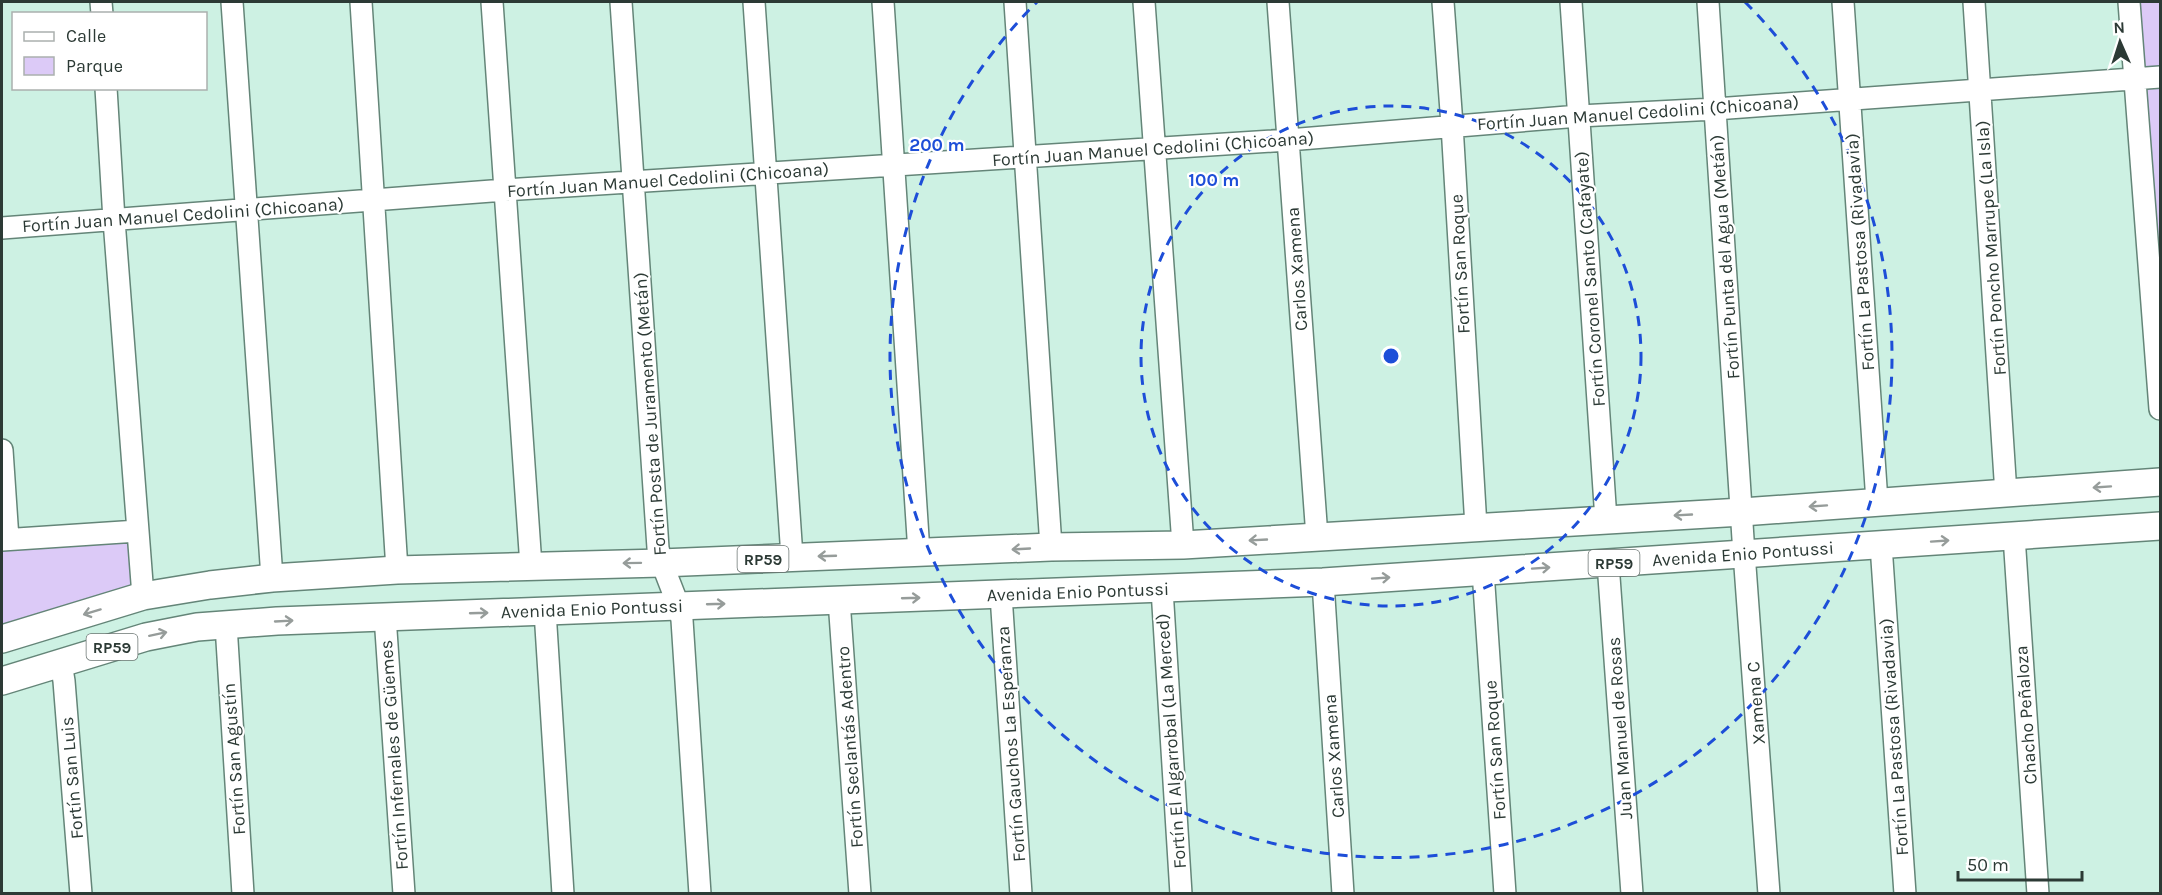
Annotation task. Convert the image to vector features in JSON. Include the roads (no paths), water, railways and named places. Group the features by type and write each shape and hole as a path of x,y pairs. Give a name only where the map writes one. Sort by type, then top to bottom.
{"main road":[{"name":"RP59","path":"2,639 143,596 272,578 397,570 1183,545 1742,512 2160,482"},
{"name":"Avenida Enio Pontussi","path":"2,681 146,637 197,627 385,616 1323,582 2160,526"}],"street":[{"path":"232,2 272,578"},
{"path":"361,2 397,570"},
{"path":"492,2 531,566"},
{"name":"Fortín Posta de Juramento (Metán)","path":"621,2 657,536 661,563 679,606 682,620 700,894"},
{"path":"754,2 792,557"},
{"path":"883,2 919,553"},
{"path":"1015,2 1051,548"},
{"path":"1144,2 1183,545"},
{"name":"Carlos Xamena","path":"1278,2 1317,537"},
{"name":"Fortín San Roque","path":"1443,2 1476,526"},
{"name":"Fortín Coronel Santo (Cafayate)","path":"1570,2 1606,520"},
{"name":"Fortín Punta del Agua (Metán)","path":"1708,2 1742,512"},
{"name":"Fortín La Pastosa (Rivadavia)","path":"1844,2 1876,502"},
{"name":"Fortín Poncho Marrupe (La Isla)","path":"1974,2 2006,494"},
{"path":"2129,2 2160,409"},
{"name":"Fortín Juan Manuel Cedolini (Chicoana)","path":"2,228 504,190 1026,158 1288,140 1452,125 1715,109 2160,77"},
{"path":"106,90 143,596"},
{"path":"2,450 5,539 138,531"},
{"name":"Xamena C","path":"1742,512 1769,894"},
{"name":"Chacho Peñaloza","path":"2014,536 2038,894"},
{"name":"Fortín La Pastosa (Rivadavia)","path":"1881,545 1905,894"},
{"name":"Juan Manuel de Rosas","path":"1608,563 1632,894"},
{"name":"Fortín San Roque","path":"1483,572 1504,894"},
{"name":"Carlos Xamena","path":"1323,582 1343,894"},
{"name":"Fortín El Algarrobal (La Merced)","path":"1162,589 1181,894"},
{"name":"Fortín Gauchos La Esperanza","path":"1001,595 1021,894"},
{"name":"Fortín Seclantás Adentro","path":"839,600 860,894"},
{"path":"545,611 563,894"},
{"name":"Fortín Infernales de Güemes","path":"385,616 404,894"},
{"name":"Fortín San Agustín","path":"226,625 243,894"},
{"name":"Fortín San Luis","path":"61,663 81,894"}]}
